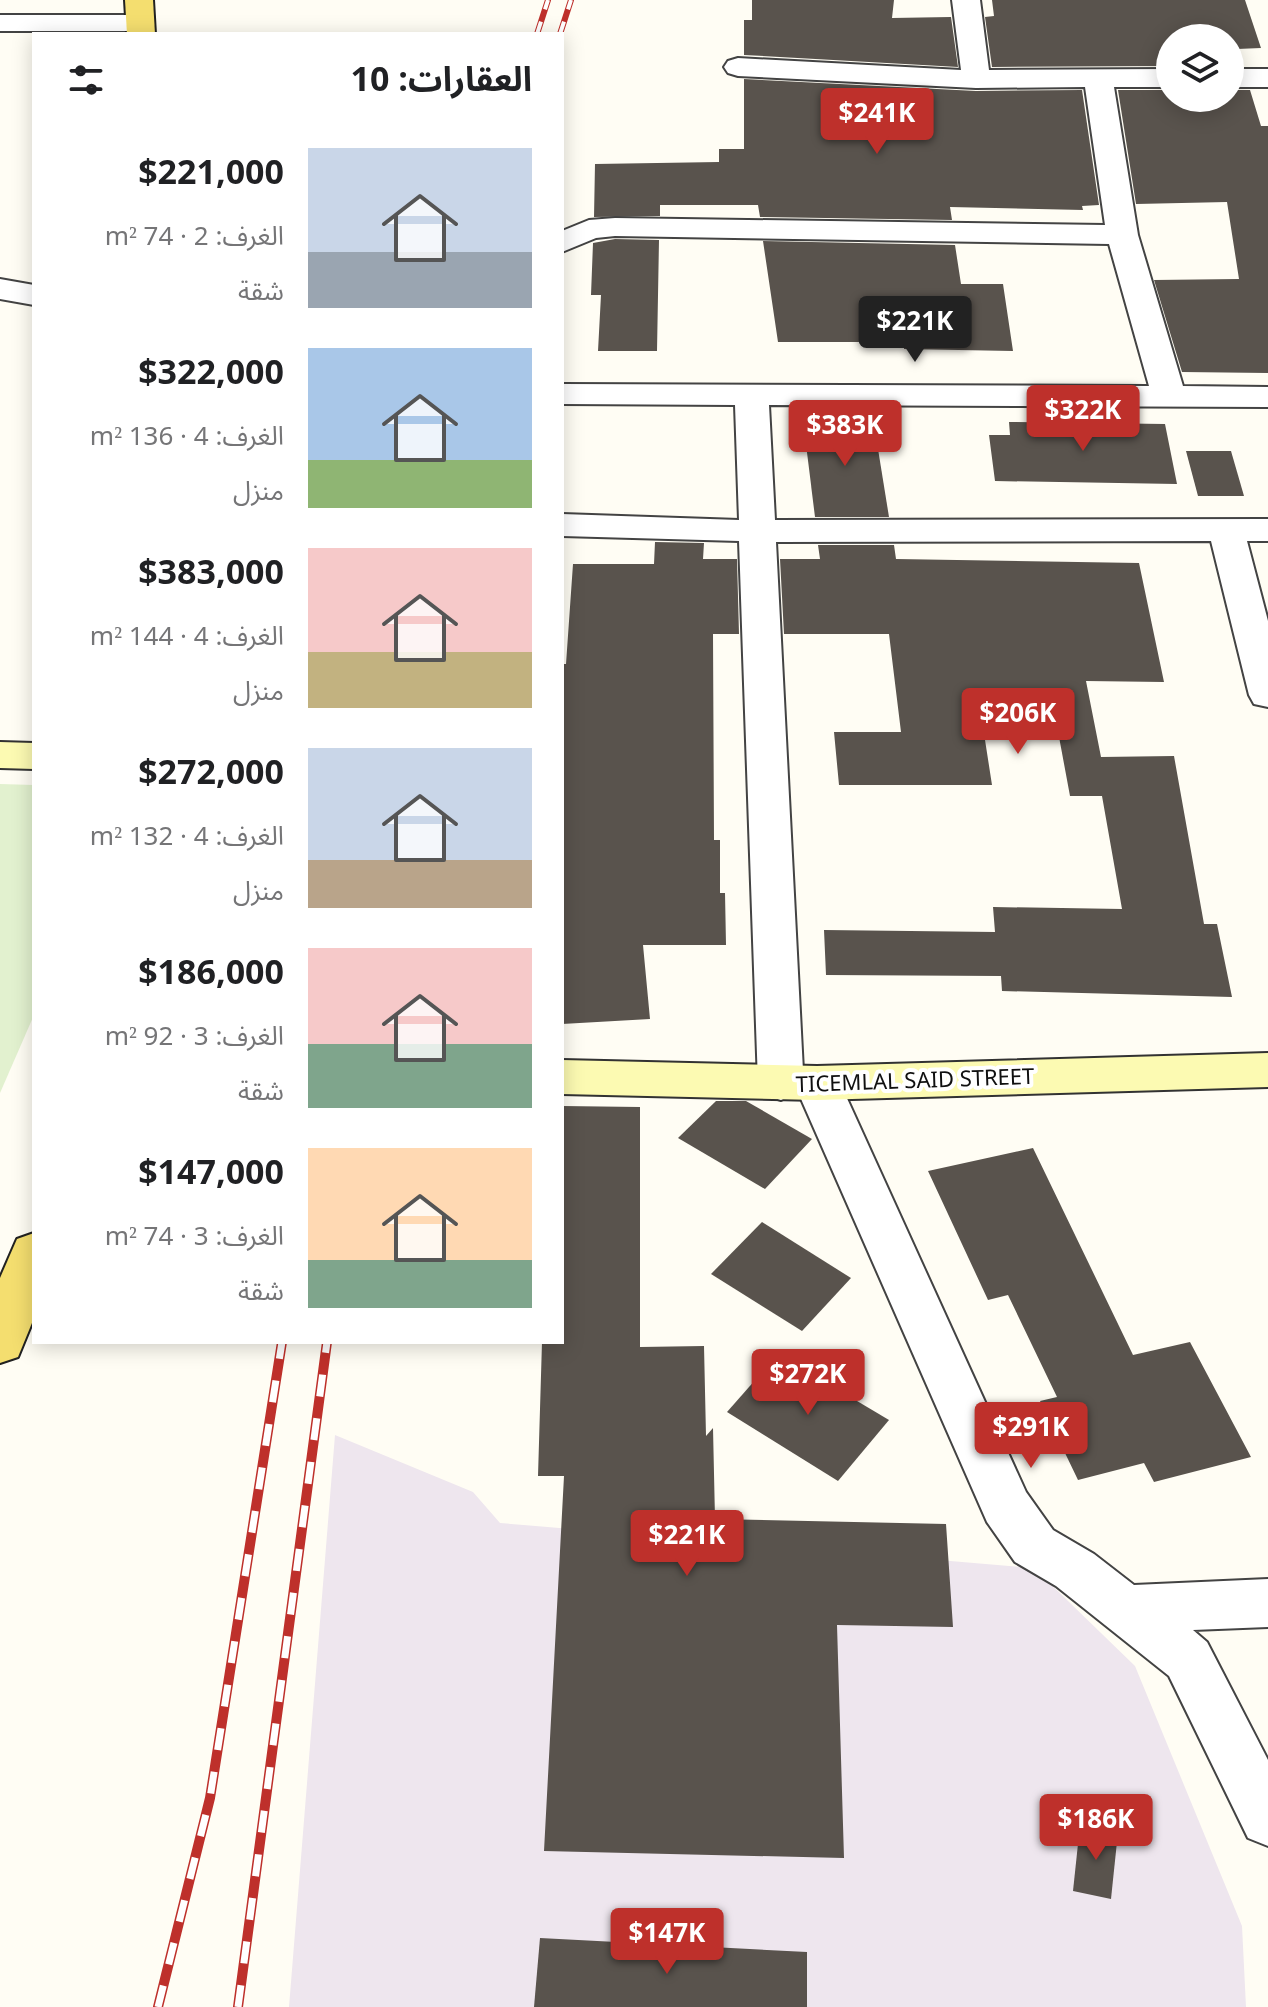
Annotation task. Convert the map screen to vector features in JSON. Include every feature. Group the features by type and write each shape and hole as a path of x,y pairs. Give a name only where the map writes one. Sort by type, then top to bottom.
{"main road":[{"path":"0,755 32,756"},
{"name":"TICEMLAL SAID STREET","path":"564,1077 799,1083 1268,1070"},
{"path":"0,1343 32,1257"}],"street":[{"path":"966,0 976,79"},
{"path":"0,23 139,19"},
{"path":"738,67 976,79 1156,78"},
{"path":"1098,77 1122,235 1168,394"},
{"path":"1244,78 1268,78"},
{"path":"564,242 589,229 615,227 1122,235"},
{"path":"0,289 32,295"},
{"path":"751,392 757,531 799,1083 1006,1506 1034,1546 1075,1570 1188,1659 1268,1819"},
{"path":"564,394 751,392 1268,397"},
{"path":"564,525 757,531 1268,530"},
{"path":"1226,530 1268,695"},
{"path":"1127,1609 1268,1603"}],"shaded area":[{"path":"335,1435 473,1492 500,1523 1034,1568 1135,1666 1242,1926 1246,2007 289,2007"}],"green space":[{"path":"0,784 32,785 32,1020 0,1093"}],"building":[{"path":"752,0 894,0 892,18 951,17 958,67 744,55 744,20 752,20"},
{"path":"992,0 1245,0 1261,48 1244,49 1244,24 1156,24 1156,66 992,67 985,17 994,16"},
{"path":"744,79 976,91 1082,90 1099,205 1082,206 1083,210 950,207 952,220 760,217 758,205 660,205 660,216 594,217 595,164 719,162 719,149 744,149"},
{"path":"1118,90 1156,90 1156,112 1244,112 1244,90 1250,90 1261,126 1268,126 1268,373 1182,372 1154,280 1239,279 1227,202 1136,204"},
{"path":"615,239 659,240 657,351 598,351 601,295 591,295 593,243"},
{"path":"763,241 955,245 961,284 1003,284 1013,351 904,349 904,342 778,342"},
{"path":"873,418 889,517 815,517 803,420"},
{"path":"1009,422 1165,424 1177,484 995,481 989,435 1010,435"},
{"path":"1186,451 1231,451 1244,496 1198,496"},
{"path":"655,542 704,543 703,559 737,559 739,634 713,634 714,840 720,840 720,893 725,893 726,945 643,945 650,1019 564,1024 564,664 573,564 654,564"},
{"path":"818,545 894,545 896,559 1139,563 1164,682 1086,681 1101,757 1174,756 1204,924 1217,924 1232,997 1002,991 1001,976 826,975 824,930 995,932 993,907 1122,909 1102,796 1070,796 1057,726 983,727 992,785 839,785 834,732 901,732 889,634 784,634 780,559 820,559"},
{"path":"716,1101 746,1101 812,1139 765,1189 678,1138"},
{"path":"564,1106 640,1107 640,1347 704,1346 706,1436 713,1428 715,1519 946,1524 953,1627 837,1625 844,1858 544,1851 564,1476 538,1476 542,1344 564,1344"},
{"path":"1033,1148 1133,1355 1190,1342 1251,1457 1154,1482 1144,1463 1078,1480 1040,1401 1057,1397 1008,1295 988,1300 928,1171"},
{"path":"762,1222 851,1278 802,1331 711,1274"},
{"path":"778,1354 889,1420 838,1481 727,1412"},
{"path":"1080,1825 1118,1832 1111,1899 1073,1891"},
{"path":"540,1938 807,1952 807,2007 534,2007"}],"railway":[{"path":"538,32 548,0"},
{"path":"561,32 571,0"},
{"path":"158,2007 210,1798 282,1344"},
{"path":"238,2007 327,1344"}]}
